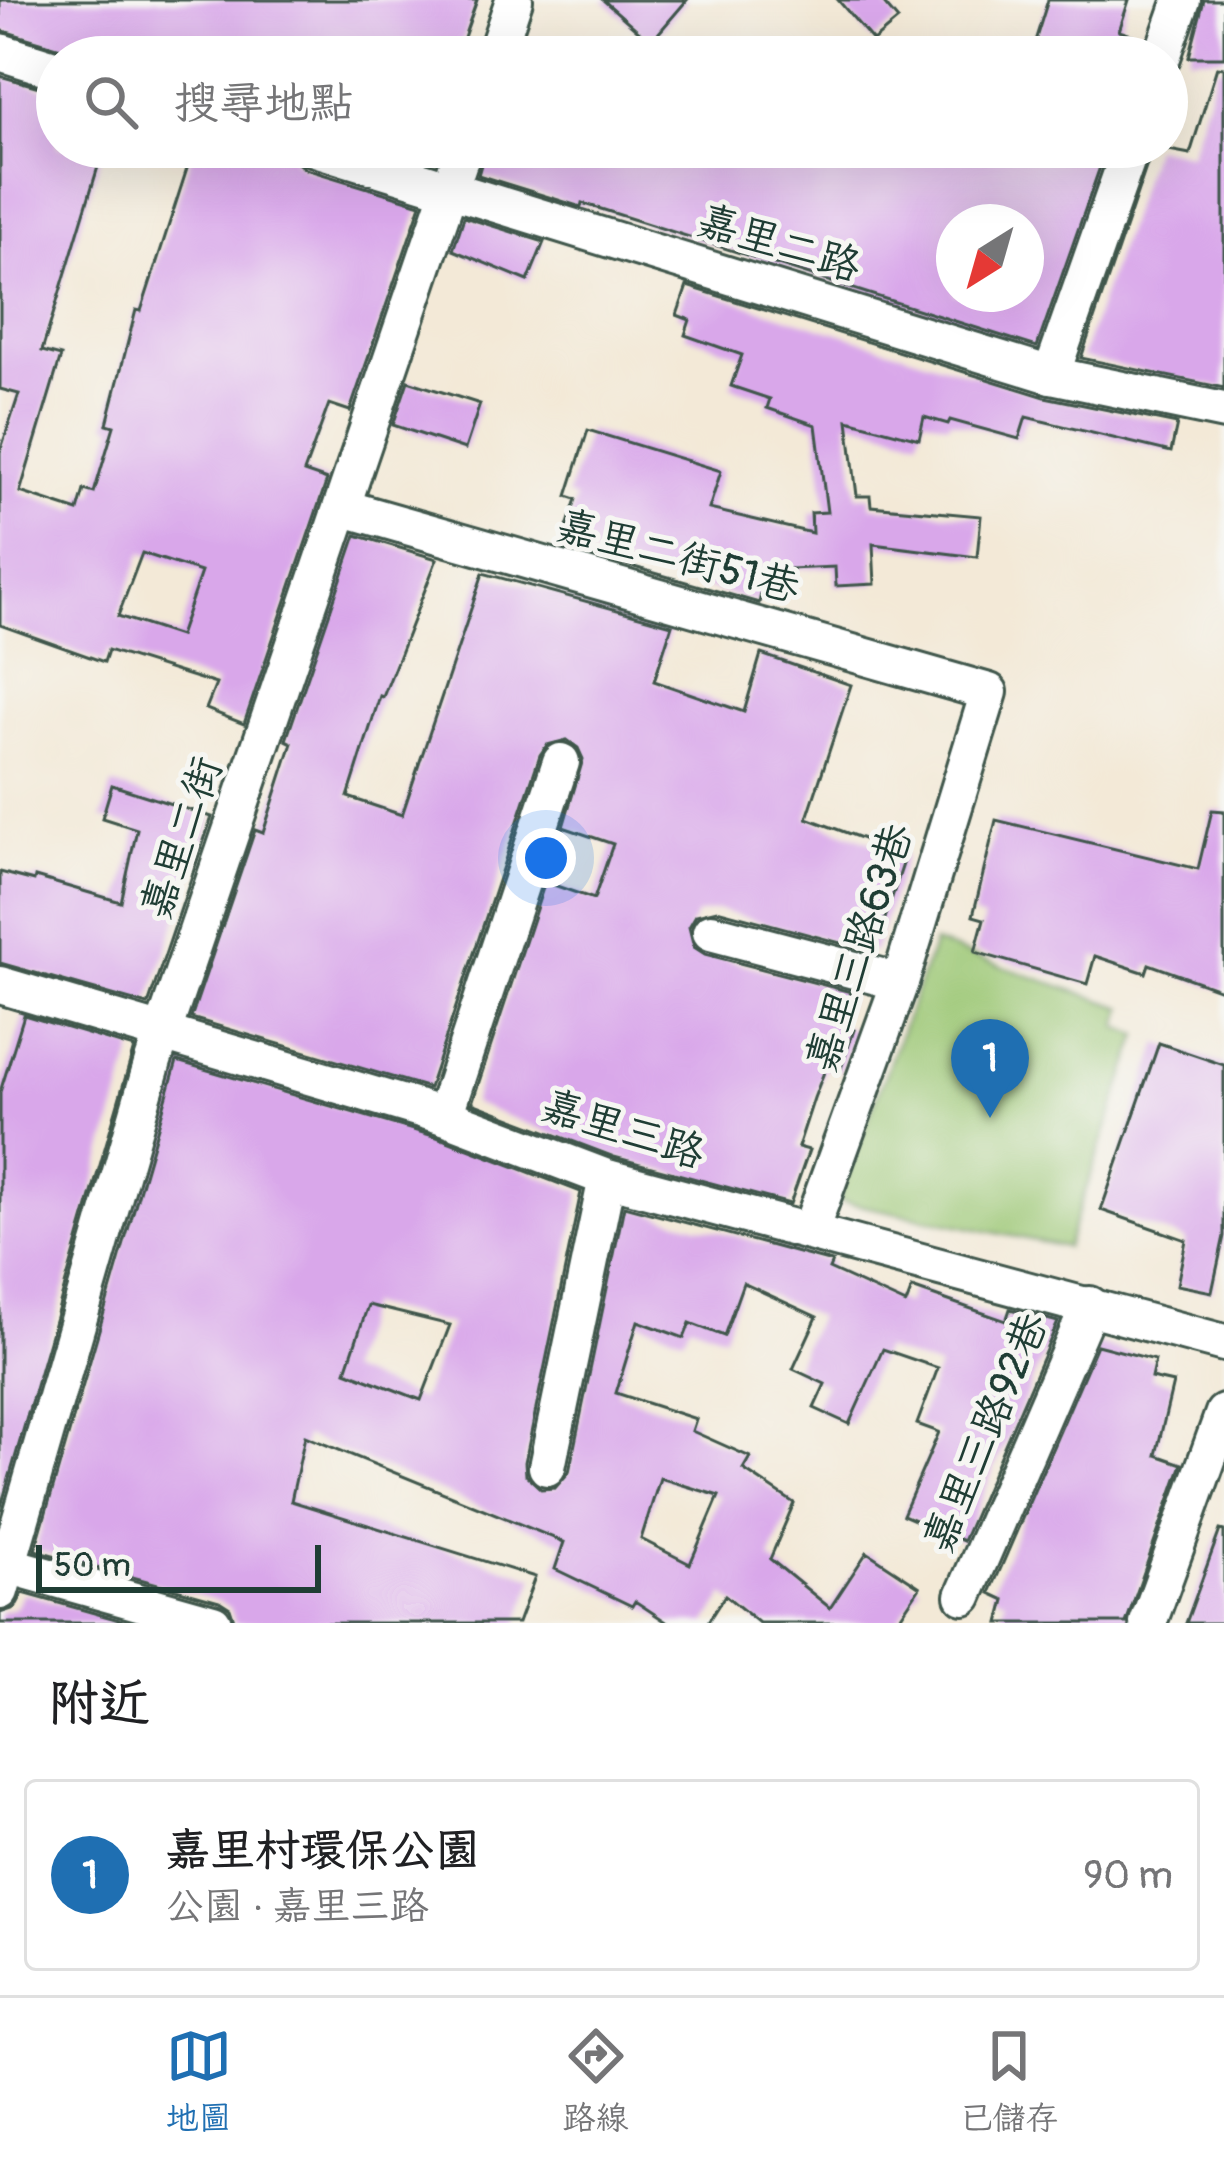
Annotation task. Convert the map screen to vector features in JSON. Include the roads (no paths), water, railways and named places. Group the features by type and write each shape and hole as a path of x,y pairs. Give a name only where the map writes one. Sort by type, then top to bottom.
{"street":[{"path":"501,36 514,0"},
{"path":"1169,36 1182,0"},
{"path":"0,52 36,63"},
{"name":"嘉里二路","path":"381,168 1051,375 1224,411"},
{"name":"嘉里二街","path":"3,1573 162,1032 457,168"},
{"path":"1051,375 1124,168"},
{"name":"嘉里二街51巷","path":"344,508 988,692"},
{"name":"嘉里三路63巷","path":"810,1231 900,982 988,692"},
{"path":"444,1116 562,762"},
{"path":"711,932 900,982"},
{"name":"嘉里三路","path":"0,985 444,1116 607,1178 1224,1342"},
{"path":"547,1468 607,1178"},
{"name":"嘉里三路92巷","path":"964,1596 1090,1305"},
{"path":"1148,1623 1224,1413"},
{"path":"3,1573 212,1623"}],"place":[{"name":"嘉里村環保公園","path":"990,1118"}]}
